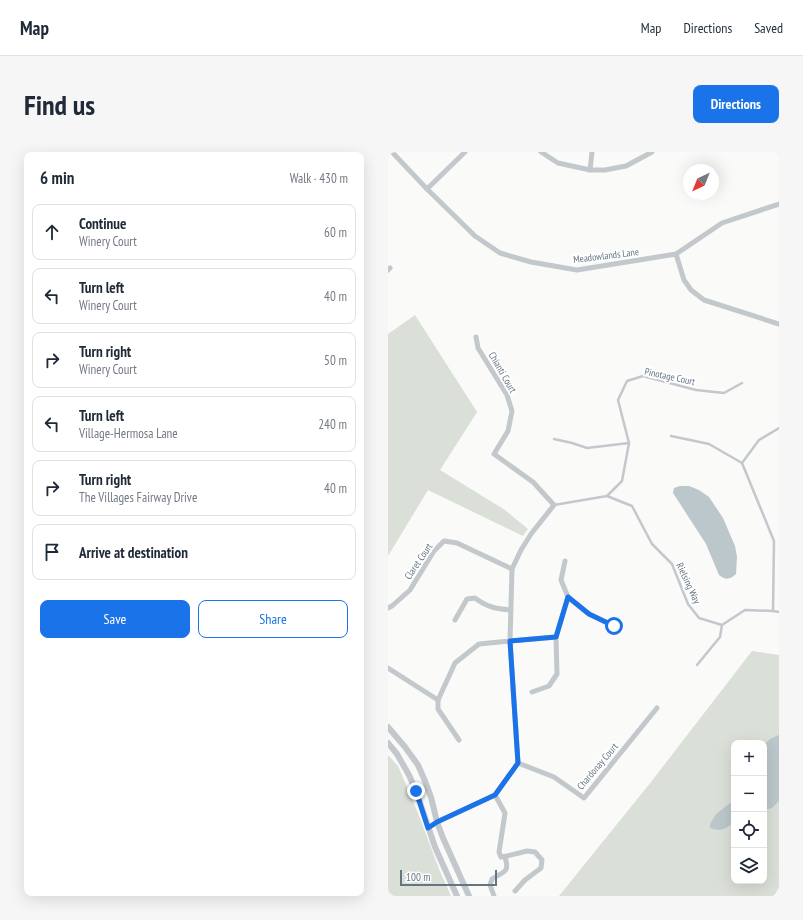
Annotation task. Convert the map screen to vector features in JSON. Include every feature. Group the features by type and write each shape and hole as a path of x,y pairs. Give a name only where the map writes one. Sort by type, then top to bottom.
{"street":[{"name":"Meadowlands Lane","path":"392,152 475,236 500,253 531,262 577,270 676,254 722,223 779,204"},
{"path":"427,189 465,152"},
{"path":"541,152 558,163 590,170 605,170 626,166 652,152"},
{"path":"590,170 592,152"},
{"path":"676,254 684,280 691,290 704,300 779,324"},
{"name":"Chianti Court","path":"476,337 478,348 507,395 512,411 508,431 494,454 534,482 554,505"},
{"path":"428,828 437,822 495,795 518,763 510,641 512,569 530,534 554,505"},
{"name":"Claret Court","path":"388,608 410,590 434,551 444,541 457,543 512,569"},
{"path":"565,561 561,580 568,597 589,614 614,626"},
{"path":"532,692 549,686 557,674 556,637 568,597"},
{"path":"455,620 467,600 475,598 497,609 511,610"},
{"path":"459,740 438,708 438,700 455,663 479,644 556,637"},
{"path":"388,668 438,700"},
{"name":"Chardonay Court","path":"518,763 554,777 584,798 657,708"},
{"path":"388,727 418,765 431,797 437,822 443,838 469,896"},
{"path":"388,744 397,754 409,775 435,847 457,896"},
{"path":"495,795 505,813 499,852 501,857 527,851 534,852 542,860 541,868 525,880 515,891"},
{"path":"494,896 490,885 492,879 507,869 505,856"}],"lane":[{"name":"Pinotage Court","path":"607,496 622,481 629,443 618,400 627,381 642,376 696,390 724,393 742,383"},
{"path":"742,463 760,440 779,428"},
{"path":"671,436 709,444 742,463 774,541 773,611"},
{"path":"554,439 587,448 629,443"},
{"path":"554,505 607,496"},
{"name":"Rielsing Way","path":"607,496 632,506 652,544 672,564 688,604 699,618 722,625"},
{"path":"697,665 720,637 722,625 745,610 779,612"}],"shaded area":[{"path":"415,315 477,412 440,470 505,510 528,529 523,536 428,490 388,556 388,334"},
{"path":"689,486 699,490 709,497 723,518 735,546 737,557 736,574 732,577 723,578 719,575 706,544 673,493 674,488"},
{"path":"752,651 779,655 779,888 774,896 559,896 651,782"},
{"path":"779,735 779,801 772,808 767,809 767,742"},
{"path":"388,755 398,766 451,896 388,896"},
{"path":"731,802 731,824 723,829 717,830 710,828 710,824 716,814"}],"route":[{"path":"416,791 428,828 437,822 495,795 518,763 510,641 556,637 568,597 589,614 614,626"}]}
